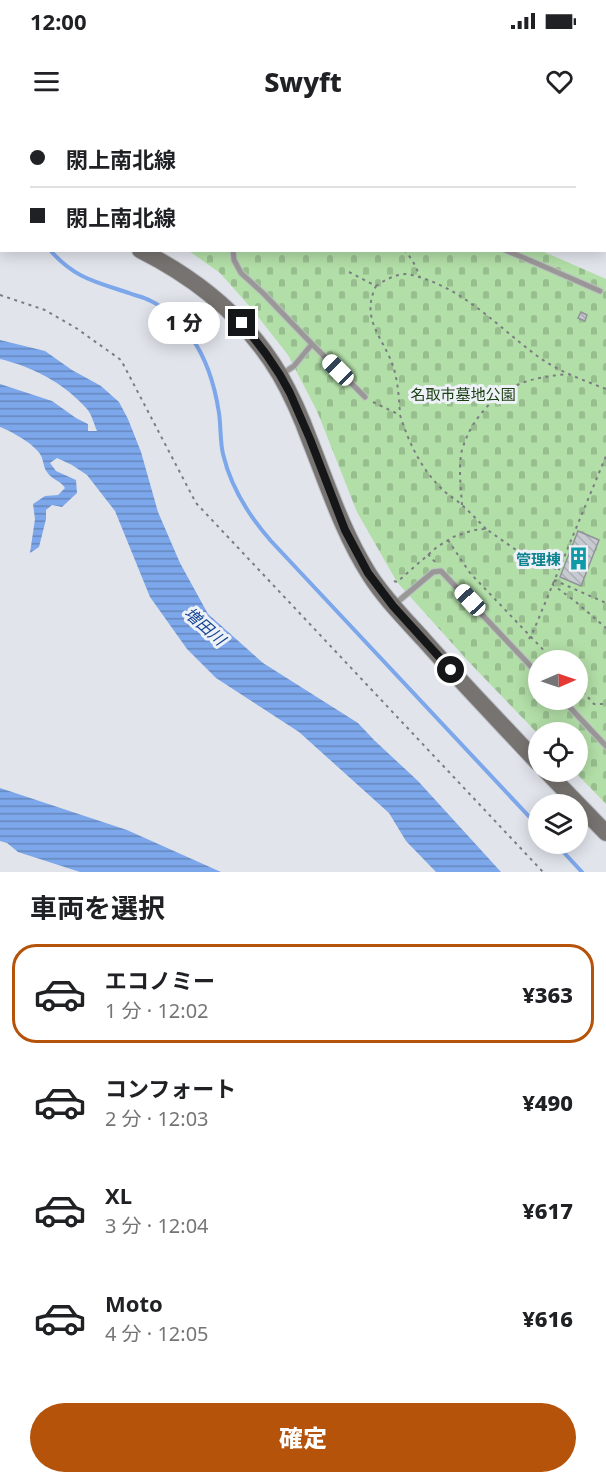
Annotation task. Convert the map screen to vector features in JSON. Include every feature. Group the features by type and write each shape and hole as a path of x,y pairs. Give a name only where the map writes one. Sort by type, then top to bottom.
{"street":[{"path":"144,252 188,277 208,292 230,311 254,338 280,375 310,439 345,530 368,573 393,606 528,752"},
{"path":"557,782 606,833"}],"lane":[{"path":"232,252 241,273 365,397"},
{"path":"510,252 600,291"},
{"path":"280,375 294,366 312,344"},
{"path":"393,606 433,572 441,571 528,663"},
{"path":"572,710 606,746"}],"path":[{"path":"406,252 418,270 420,278"},
{"path":"349,272 376,286"},
{"path":"558,570 519,552 486,530 427,472 407,437 400,415 393,366 370,314 371,296 376,286 389,278 407,274 429,280 480,309 542,359 567,374 606,389"},
{"path":"0,296 45,310 76,328 121,360 196,503 543,872"},
{"path":"462,505 460,474 462,451 473,425 485,408 500,394 518,385 534,379 567,374"},
{"path":"365,397 400,415"},
{"path":"529,639 606,456"},
{"path":"394,581 397,582 428,554 453,537 474,530 486,530"},
{"path":"448,540 470,573 544,650"},
{"path":"554,580 606,603"},
{"path":"552,584 606,628"},
{"path":"588,698 594,704 606,704"}],"green space":[{"name":"名取市墓地公園","path":"190,252 544,252 606,279 606,804 585,782 588,782 588,722 528,724 397,582 357,512 317,411 288,355 220,273"}],"water":[{"name":"増田川","path":"0,340 45,351 72,370 101,386 119,402 141,452 158,512 180,563 208,614 263,663 358,723 418,781 501,872 436,872 406,841 389,813 299,732 216,678 187,649 150,597 115,511 87,475 57,458 50,463 56,471 76,480 77,493 62,507 52,505 46,510 39,547 30,553 35,519 33,504 45,496 58,495 65,488 49,475 40,454 33,446 0,427 0,384 52,401 88,424 88,431 97,431 89,411 68,391 36,371 0,359"},
{"path":"0,788 127,830 221,872 80,872 18,852 7,843 0,841"}],"building":[{"path":"581,312 587,315 585,321 578,318"},
{"name":"管理棟","path":"578,531 599,540 581,586 560,577"}],"waterway":[{"path":"52,252 68,267 86,278 157,304 182,326 202,354 210,373 220,418 222,449 226,466 236,490 255,522 528,815"},
{"path":"565,854 582,872"}],"place":[{"name":"管理棟","path":"579,559"}],"route":[{"path":"242,323 266,354 290,393 345,530 368,573 393,606 451,670"}]}
